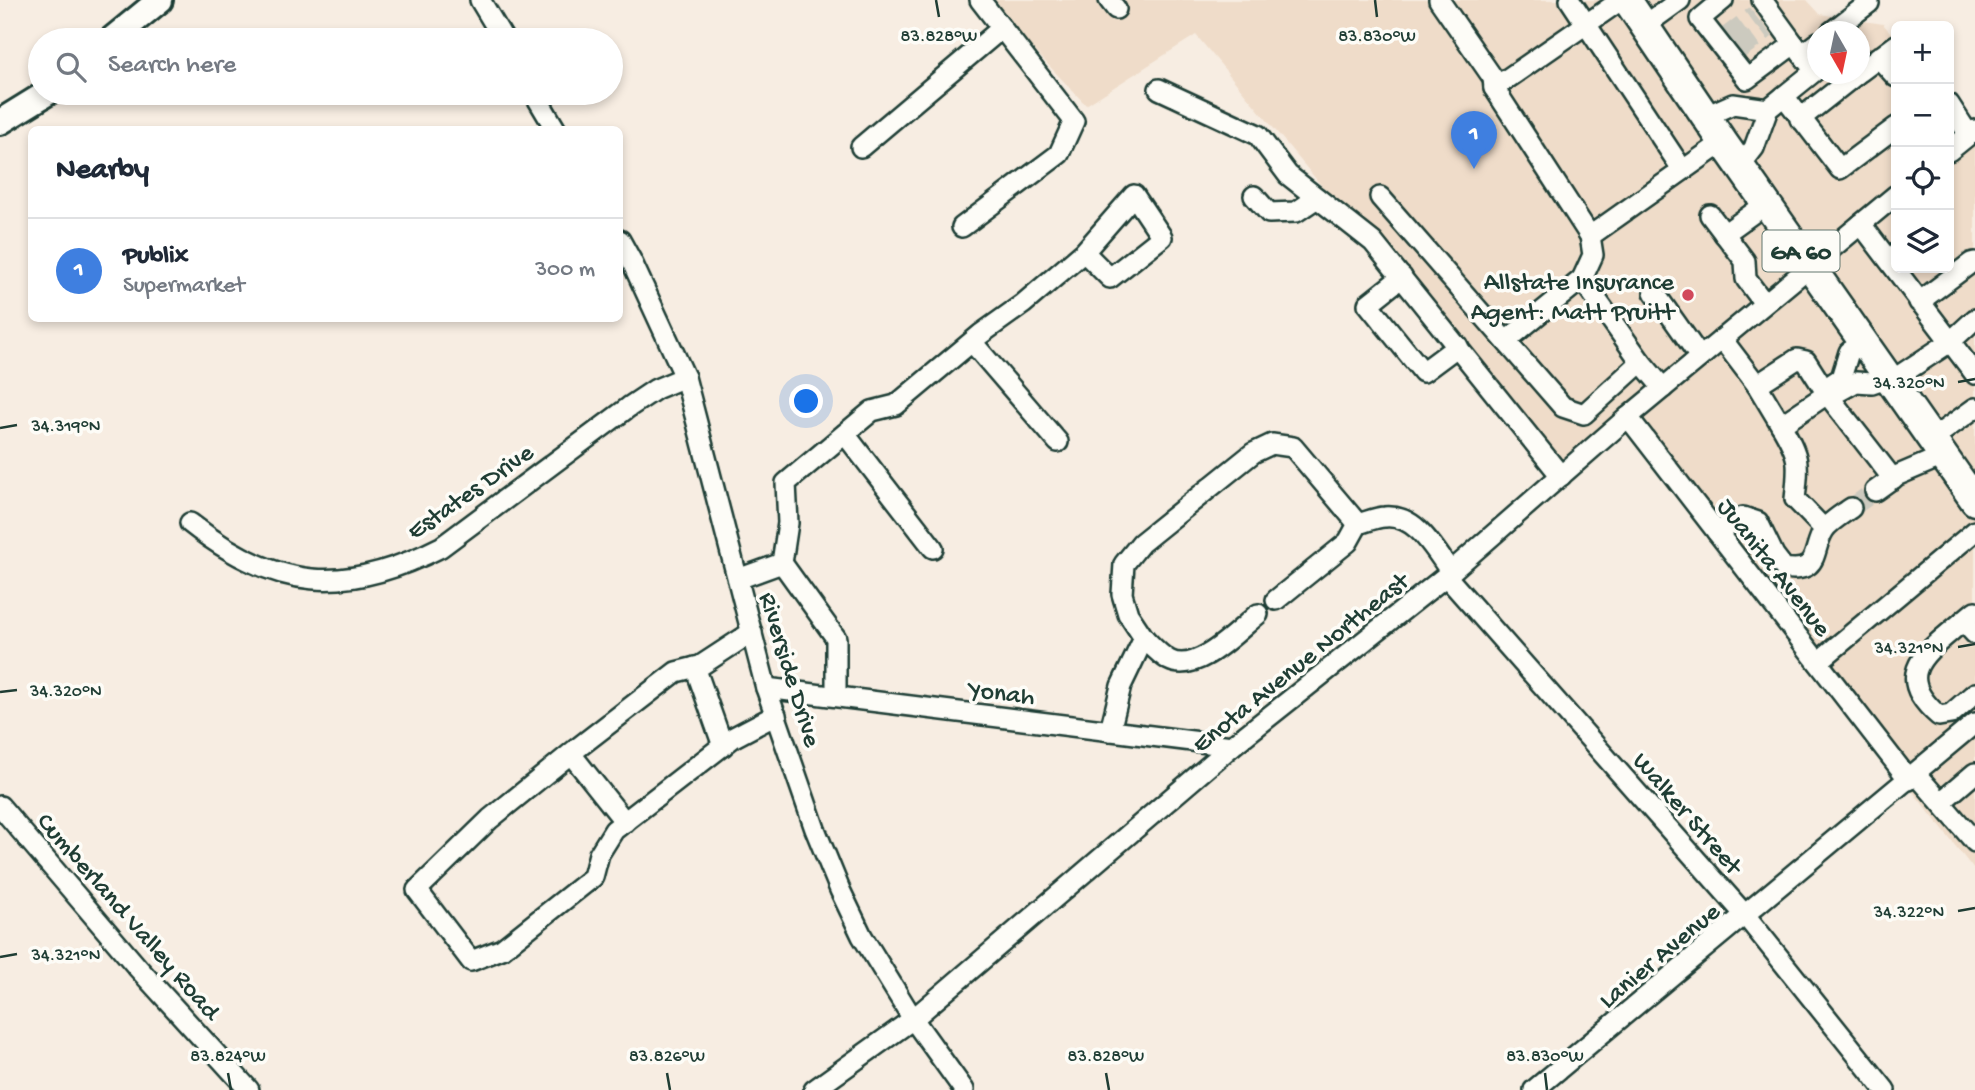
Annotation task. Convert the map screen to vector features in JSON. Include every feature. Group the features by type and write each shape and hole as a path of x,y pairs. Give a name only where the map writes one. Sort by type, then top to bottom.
{"highway":[{"name":"GA 60","path":"1627,0 1723,142 1975,500"}],"main road":[{"path":"126,28 160,0"},
{"path":"0,122 28,105"}],"street":[{"path":"480,0 497,28"},
{"path":"962,227 1059,154 1074,121 980,0"},
{"path":"1439,0 1493,78 1494,88 1590,236 1593,255 1582,279 1506,341"},
{"path":"1570,0 1682,169"},
{"path":"1494,88 1621,0"},
{"path":"1644,26 1680,0"},
{"path":"1721,0 1700,19 1729,46 1747,79 1805,47"},
{"path":"1845,21 1869,3 1867,0"},
{"path":"1740,166 1754,148 1768,109 1815,71 1805,47 1766,14"},
{"path":"861,147 1002,28"},
{"path":"1870,70 1889,66"},
{"path":"1800,119 1844,84"},
{"path":"1159,89 1258,135 1288,175 1373,242 1561,476"},
{"path":"1784,96 1840,169 1891,131"},
{"path":"1706,116 1733,104 1768,109"},
{"path":"541,105 554,126"},
{"path":"1954,110 1972,132 1954,147"},
{"path":"1590,236 1723,142"},
{"path":"1254,196 1269,213 1296,212 1318,198"},
{"path":"1380,197 1563,407 1584,414 1641,362"},
{"name":"Enota Avenue Northeast","path":"814,1090 914,1018 1232,746 1448,574 1628,417 1891,199"},
{"path":"1724,234 1767,203"},
{"path":"1710,215 1745,261 1746,279 1764,303"},
{"path":"1861,224 1975,374"},
{"name":"Riverside Drive","path":"623,245 685,377 766,688 814,829 862,936 964,1090"},
{"path":"836,696 836,638 782,563 788,523 786,483 872,411 896,405 1084,252"},
{"path":"1919,302 1970,262 1975,262"},
{"path":"1402,277 1368,304 1423,372 1458,346"},
{"path":"1582,279 1641,362 1663,388"},
{"path":"1654,292 1700,357"},
{"path":"1781,425 1827,394 1838,393 1856,382 1872,383 1890,379 1950,342 1975,319"},
{"path":"1722,339 1757,385 1796,449 1798,469 1795,499 1824,529"},
{"path":"972,342 1058,442"},
{"path":"1827,394 1832,384 1841,378 1849,352 1864,342"},
{"path":"1757,385 1797,359 1806,361 1827,394 1893,479"},
{"name":"Estates Drive","path":"190,523 213,541 268,570 307,579 341,580 374,576 408,564 441,547 629,407 656,389 685,377"},
{"path":"1875,491 1937,447 1975,408"},
{"name":"Juanita Avenue","path":"1628,417 1818,662 1912,777 1941,802 1975,842"},
{"path":"845,434 933,548"},
{"path":"1258,614 1203,658 1186,664 1169,660 1144,638 1128,614 1122,594 1124,564 1141,543 1253,453 1272,444 1293,447 1357,524 1348,542 1276,600"},
{"path":"1717,532 1744,517 1758,522 1774,555 1784,568 1796,570 1809,565 1816,554 1824,529 1851,508"},
{"name":"Walker Street","path":"1357,524 1385,517 1400,519 1417,527 1448,574 1745,915 1885,1090"},
{"path":"1818,662 1975,531"},
{"path":"738,579 782,563"},
{"path":"1971,622 1920,659 1916,674 1917,688 1930,708 1939,716 1951,714 1975,693"},
{"path":"752,632 700,666 677,672 570,754 490,819 417,890 471,961 502,949 593,877 599,854 614,830 734,737 776,715"},
{"path":"1110,731 1121,686 1144,638"},
{"path":"695,667 723,746"},
{"name":"Yonah","path":"766,688 1232,746"},
{"name":"Lanier Avenue","path":"1534,1090 1975,723"},
{"path":"570,754 625,822"},
{"path":"1941,802 1975,774"},
{"name":"Cumberland Valley Road","path":"0,806 138,968 250,1090"}],"shaded area":[{"path":"987,0 1807,0 1820,14 1864,21 1807,21 1807,84 1870,84 1870,22 1883,24 1891,33 1891,273 1954,273 1954,105 1975,129 1975,871 1627,427 1565,478 1196,35 1086,105"}],"tunnel":[{"path":"1727,36 1755,15"},
{"path":"1739,50 1767,29"},
{"path":"1851,508 1875,491"}],"place":[{"name":"Publix","path":"1474,169"},
{"name":"Allstate Insurance Agent: Matt Pruitt","path":"1688,295"}]}
